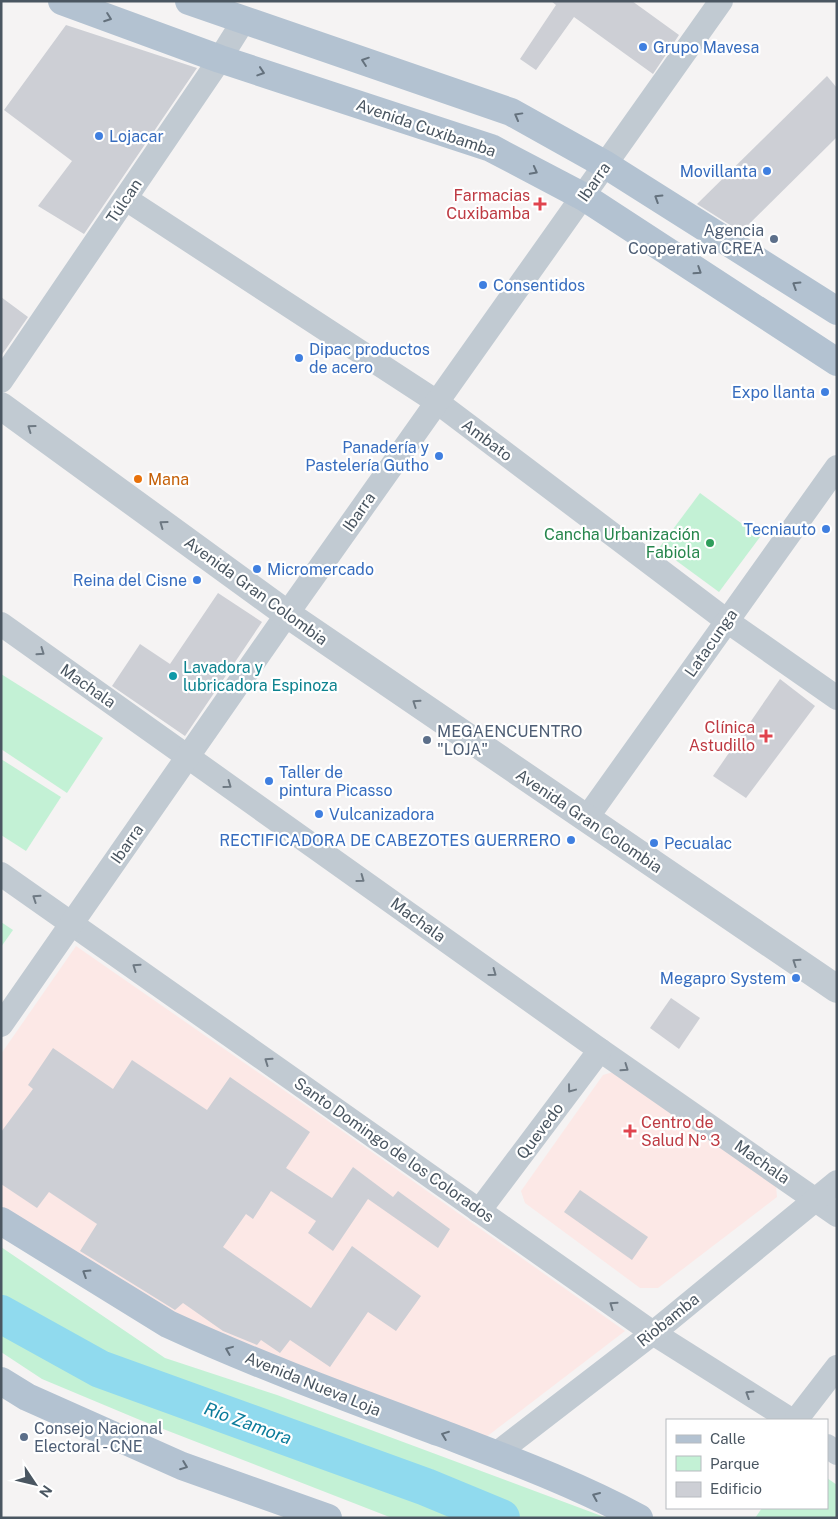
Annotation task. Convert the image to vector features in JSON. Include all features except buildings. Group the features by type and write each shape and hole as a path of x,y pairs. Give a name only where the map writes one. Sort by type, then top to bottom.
{"main road":[{"name":"Avenida Cuxibamba","path":"62,1 220,59 491,148 584,197 837,362"},
{"path":"189,1 511,112 606,165 837,311"},
{"name":"Avenida Nueva Loja","path":"1,1221 176,1328 344,1397 496,1454 604,1499 639,1518"},
{"path":"1,1381 27,1397 182,1466 328,1518"}],"street":[{"name":"Ibarra","path":"1,1025 287,614 721,1"},
{"name":"Túlcan","path":"1,381 126,199 244,20"},
{"name":"Ambato","path":"126,199 437,402 727,622 837,698"},
{"name":"Avenida Gran Colombia","path":"1,406 287,614 837,989"},
{"name":"Latacunga","path":"586,819 837,467"},
{"name":"Machala","path":"1,624 600,1050 837,1215"},
{"name":"Santo Domingo de los Colorados","path":"1,874 72,922 653,1333 789,1419"},
{"name":"Quevedo","path":"479,1211 600,1050"},
{"name":"Riobamba","path":"496,1454 653,1333 814,1198 837,1182"},
{"path":"797,1419 837,1367"}],"shaded area":[{"path":"76,946 625,1331 481,1441 196,1330 1,1211 1,1054"},
{"name":"Centro de Salud Nº 3","path":"613,1072 776,1186 777,1197 658,1288 640,1288 525,1203 521,1191 603,1075"}],"green space":[{"name":"Cancha Urbanización Fabiola","path":"700,493 760,537 719,592 659,548"},
{"path":"1,674 103,738 67,793 1,749"},
{"path":"1,759 61,797 26,851 1,835"},
{"path":"1,922 13,930 1,947"},
{"path":"1,1247 165,1358 277,1395 607,1518 392,1518 140,1420 42,1379 1,1352"},
{"path":"828,1479 837,1485 837,1518 755,1518 761,1509 828,1509"}],"waterway":[{"name":"Río Zamora","path":"1,1314 100,1369 426,1487 501,1518"}],"place":[{"name":"Grupo Mavesa","path":"643,47"},
{"name":"Lojacar","path":"99,136"},
{"name":"Movillanta","path":"767,171"},
{"name":"Farmacias Cuxibamba","path":"540,204"},
{"name":"Agencia Cooperativa CREA","path":"774,239"},
{"name":"Consentidos","path":"483,285"},
{"name":"Dipac productos de acero","path":"299,358"},
{"name":"Expo llanta","path":"825,392"},
{"name":"Panadería y Pastelería Gutho","path":"439,456"},
{"name":"Mana","path":"138,479"},
{"name":"Tecniauto","path":"826,529"},
{"name":"Cancha Urbanización Fabiola","path":"710,543"},
{"name":"Micromercado","path":"257,569"},
{"name":"Reina del Cisne","path":"197,580"},
{"name":"Lavadora y lubricadora Espinoza","path":"173,676"},
{"name":"Clínica Astudillo","path":"766,736"},
{"name":"MEGAENCUENTRO \"LOJA\"","path":"427,740"},
{"name":"Taller de pintura Picasso","path":"269,781"},
{"name":"Vulcanizadora","path":"319,814"},
{"name":"RECTIFICADORA DE CABEZOTES GUERRERO","path":"571,840"},
{"name":"Pecualac","path":"654,843"},
{"name":"Megapro System","path":"796,978"},
{"name":"Centro de Salud Nº 3","path":"630,1131"},
{"name":"Consejo Nacional Electoral - CNE","path":"24,1437"}]}
